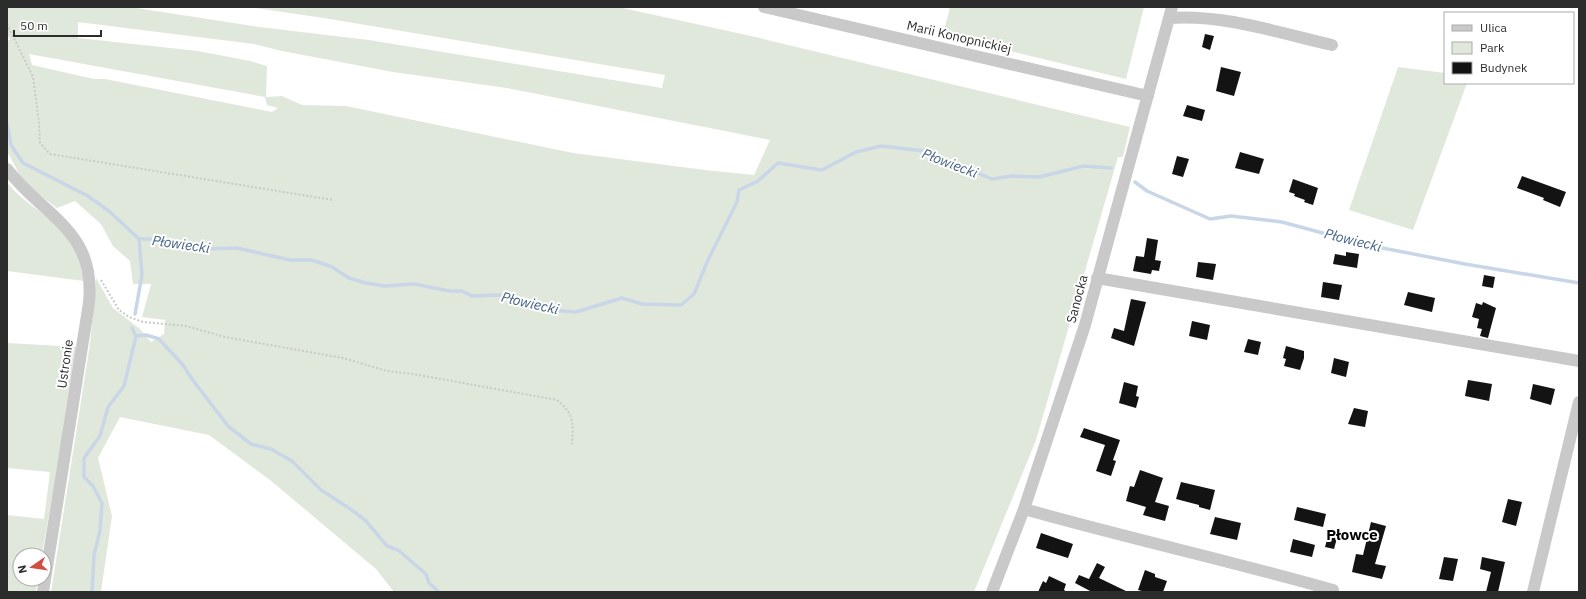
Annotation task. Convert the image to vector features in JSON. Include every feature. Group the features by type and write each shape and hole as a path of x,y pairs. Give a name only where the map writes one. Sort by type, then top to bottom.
{"street":[{"name":"Marii Konopnickiej","path":"764,7 1148,96"},
{"name":"Sanocka","path":"992,592 1024,508 1085,325 1170,12"},
{"path":"1170,12 1189,16 1220,19 1332,45"},
{"name":"Ustronie","path":"7,169 31,196 58,219 76,238 90,274 89,303 43,592"},
{"path":"1097,278 1579,361"},
{"path":"1533,592 1579,402"},
{"path":"1024,508 1149,544 1276,574 1337,591"}],"path":[{"path":"7,24 33,77 40,143 50,154 333,200"},
{"path":"100,277 119,310 129,317 143,322 186,326 225,337 343,358 387,371 413,374 557,400 568,409 573,422 572,444"}],"green space":[{"path":"7,7 130,7 259,27 369,40 662,88 665,75 330,19 249,7 618,7 751,36 1130,127 1123,157 1118,157 1036,440 974,592 394,592 376,569 270,480 209,435 120,417 98,458 112,516 101,592 51,592 90,344 96,278 113,308 140,329 151,342 164,334 165,320 142,317 151,284 133,284 130,261 113,246 101,224 75,201 57,208 24,183 7,151 7,40 10,40 7,34","holes":["78,22 254,44 282,51 393,72 507,88 770,140 754,175 573,153 346,106 302,105 282,96 266,97 267,66 250,61 198,51 78,38","29,54 265,97 267,105 278,108 272,112 105,79 94,79 32,65"]},
{"path":"950,7 1144,7 1126,79 943,35"},
{"path":"1398,67 1444,73 1444,84 1467,84 1413,230 1349,210"},
{"path":"7,182 14,191 52,221 69,238 76,248 84,281 7,271"},
{"path":"7,343 78,347 43,547 12,547 12,587 37,587 36,592 7,592 7,515 44,519 50,472 7,468"}],"building":[{"path":"1205,34 1214,36 1210,50 1202,47"},
{"path":"1221,67 1241,72 1234,96 1216,91"},
{"path":"1187,105 1205,110 1202,121 1183,116"},
{"path":"1240,152 1264,159 1259,174 1235,168"},
{"path":"1177,156 1189,159 1183,177 1172,174"},
{"path":"1522,176 1566,192 1560,207 1543,200 1544,198 1517,188"},
{"path":"1293,179 1318,188 1313,205 1304,202 1305,200 1294,196 1295,194 1289,192"},
{"path":"1147,238 1158,240 1155,260 1161,261 1159,271 1152,270 1151,274 1133,271 1136,256 1144,257"},
{"path":"1346,252 1359,254 1357,268 1333,264 1335,254 1346,256"},
{"path":"1198,262 1216,264 1213,280 1196,277"},
{"path":"1484,275 1495,277 1493,288 1482,286"},
{"path":"1323,282 1342,285 1339,300 1321,297"},
{"path":"1408,292 1435,298 1432,312 1404,305"},
{"path":"1131,299 1146,302 1134,346 1111,338 1114,328 1124,331"},
{"path":"1483,302 1496,308 1488,338 1480,336 1482,329 1477,328 1479,319 1472,317 1476,303 1482,305"},
{"path":"1192,321 1210,325 1207,340 1189,336"},
{"path":"1248,339 1261,342 1258,355 1244,352"},
{"path":"1286,346 1304,351 1304,358 1300,370 1284,366 1286,359 1283,358"},
{"path":"1334,358 1349,362 1346,377 1331,373"},
{"path":"1468,380 1492,384 1489,401 1465,396"},
{"path":"1124,382 1138,386 1136,396 1139,397 1136,408 1119,403"},
{"path":"1533,384 1555,389 1551,405 1530,399"},
{"path":"1354,408 1368,411 1365,427 1348,424"},
{"path":"1084,428 1120,440 1113,460 1116,461 1111,476 1096,471 1105,445 1080,437"},
{"path":"1140,470 1163,478 1155,502 1169,506 1165,521 1143,515 1146,507 1126,501 1130,486 1134,487"},
{"path":"1181,482 1215,490 1210,510 1199,507 1199,505 1176,499"},
{"path":"1508,499 1522,502 1516,526 1502,522"},
{"path":"1297,507 1326,514 1323,527 1294,520"},
{"path":"1215,517 1241,523 1237,540 1210,534"},
{"path":"1371,522 1386,526 1375,564 1386,566 1382,579 1352,572 1356,554 1363,555"},
{"path":"1041,533 1073,544 1068,558 1036,548"},
{"path":"1328,536 1337,538 1334,549 1325,547"},
{"path":"1293,539 1315,545 1312,557 1290,552"},
{"path":"1444,557 1458,559 1453,581 1439,579"},
{"path":"1482,557 1505,562 1498,592 1486,592 1491,572 1480,569"},
{"path":"1097,563 1105,567 1099,578 1128,592 1092,592 1075,583 1079,575 1089,579"},
{"path":"1145,570 1155,574 1155,577 1167,581 1163,592 1146,592 1138,590"},
{"path":"1049,576 1066,584 1064,590 1067,592 1038,592 1043,581 1046,583"}],"waterway":[{"name":"Płowiecki","path":"7,123 11,145 23,163 88,196 110,212 139,239 159,239 208,249 237,248 290,260 312,260 332,267 349,278 366,283 385,286 414,284 450,291 462,291 472,296 500,295 523,303 542,304 549,310 576,312 622,298 642,304 681,305 694,294 708,260 737,202 739,190 758,181 778,163 822,170 856,152 881,146 924,151 992,179 1012,176 1039,177 1084,166 1111,168"},
{"name":"Płowiecki","path":"1135,182 1147,191 1210,219 1231,216 1282,222 1367,245 1465,264 1579,283"},
{"path":"135,314 142,275 139,239"},
{"path":"132,328 136,336 146,335 159,339 183,365 228,426 251,444 271,449 292,461 321,490 366,521 387,546 398,550 426,574 429,583 439,592"},
{"path":"92,592 94,555 100,531 102,503 93,486 84,477 84,458 100,436 108,407 124,386 136,336"}],"district":[{"name":"Płowce","path":"1352,534"}]}
